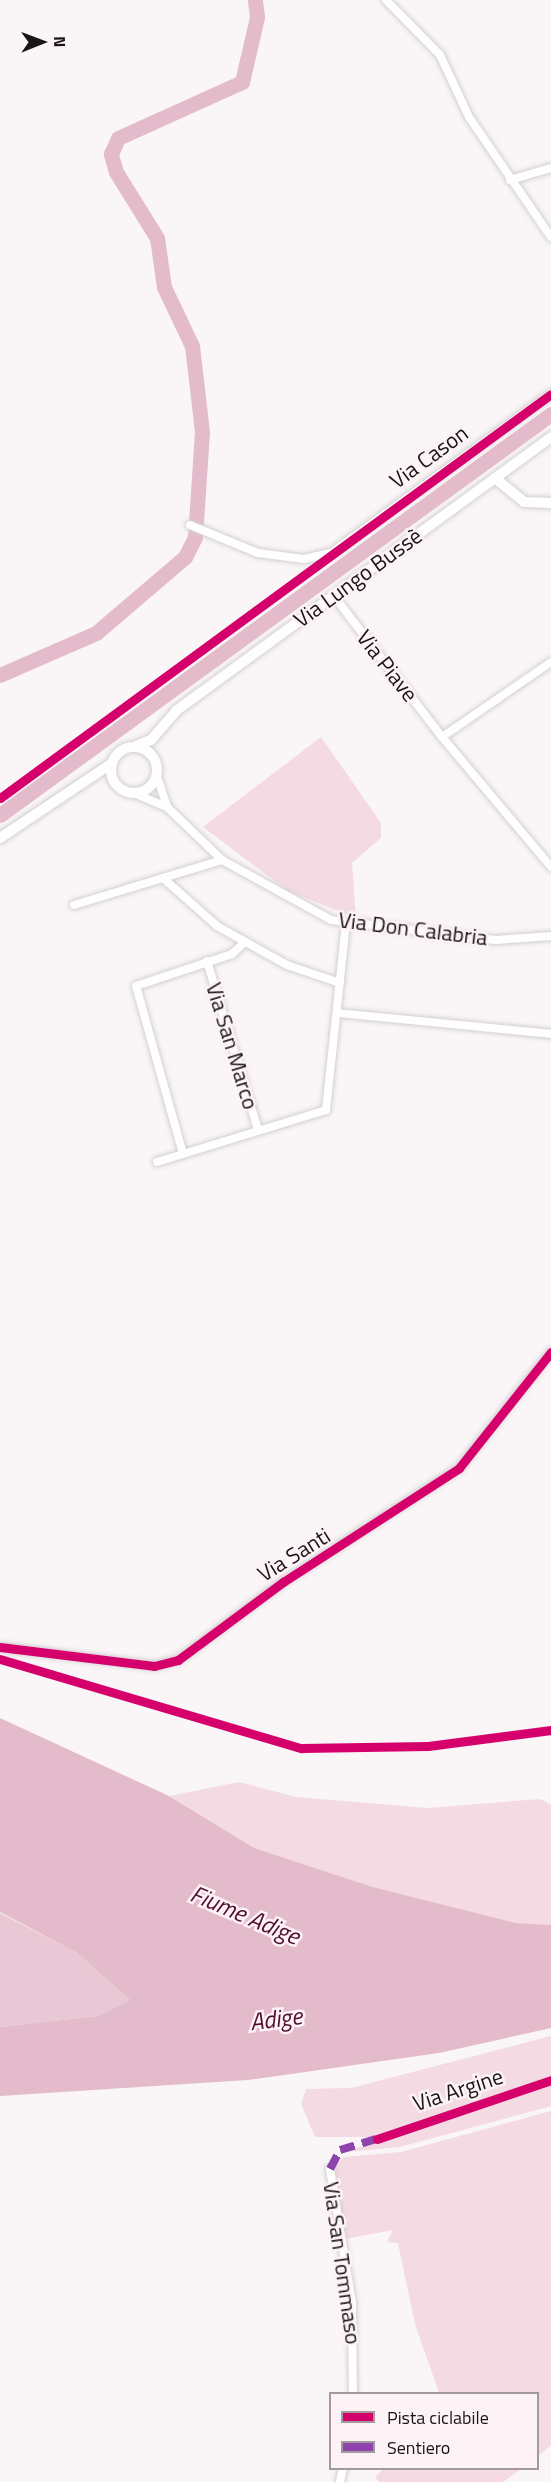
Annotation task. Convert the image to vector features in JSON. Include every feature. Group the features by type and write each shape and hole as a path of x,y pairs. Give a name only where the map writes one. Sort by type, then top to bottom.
{"main road":[{"name":"Via Lungo Bussè","path":"136,746 333,595 551,437"},
{"path":"496,479 524,502 551,502"},
{"path":"75,789 116,785 136,794 157,777 155,759 167,721"},
{"path":"0,838 112,763 121,751 136,746 155,759"},
{"path":"112,763 116,785"}],"street":[{"path":"386,0 440,55 469,117 551,237"},
{"path":"510,180 551,168"},
{"name":"Via Cason","path":"190,525 258,553 304,559 331,553 551,394"},
{"name":"Via Piave","path":"333,595 442,737 551,867"},
{"path":"442,737 551,662"},
{"name":"Via Don Calabria","path":"157,777 167,807"},
{"name":"Via Don Calabria","path":"136,794 167,807 222,860 272,891 346,923 496,940 551,936"},
{"path":"74,905 222,860"},
{"path":"163,878 181,899 245,942 288,965 340,983"},
{"path":"157,1162 326,1110 346,923"},
{"path":"183,1154 135,992 145,979 232,954 245,942"},
{"name":"Via San Marco","path":"207,961 258,1130"},
{"path":"338,1014 551,1034"},
{"name":"Via Santi","path":"0,1647 154,1666 178,1660 283,1582 459,1468 551,1352"},
{"name":"Via San Tommaso","path":"330,2169 351,2295 353,2392"}],"shaded area":[{"path":"321,737 381,823 381,838 352,863 356,918 288,891 203,827"},
{"path":"239,1782 296,1797 428,1808 540,1799 551,1805 551,1925 516,1923 373,1887 253,1848 169,1796"},
{"path":"0,1913 77,1953 130,2000 98,2016 0,2027"},
{"path":"551,2036 551,2077 376,2137 315,2137 301,2104 306,2089 351,2088"},
{"path":"551,2083 551,2106 400,2147 345,2152"},
{"path":"551,2111 551,2445 539,2455 539,2392 439,2392 415,2324 398,2243 387,2242 393,2230 344,2239 332,2169 344,2157 401,2152"},
{"path":"382,2470 520,2470 503,2482 379,2482 375,2477"}],"water":[{"path":"0,1718 169,1796 254,1848 373,1887 516,1923 551,1925 551,2028 439,2053 248,2080 0,2096 0,2027 98,2016 130,2000 77,1953 0,1912"}],"waterway":[{"path":"0,675 96,633 185,557 195,537 202,432 192,346 164,287 157,238 116,172 111,154 118,138 242,82 257,17 255,0"},
{"path":"0,815 551,414"}],"marked path":[{"path":"330,2169 340,2150 377,2139"}],"cycle path":[{"path":"0,798 551,394"},
{"path":"0,1647 154,1666 178,1660 283,1582 459,1468 551,1352"},
{"path":"0,1659 301,1748 428,1746 551,1730"},
{"name":"Via Argine","path":"377,2139 551,2080"}],"water label":[{"name":"Fiume Adige","path":"245,1915"},
{"name":"Adige","path":"276,2019"}]}
